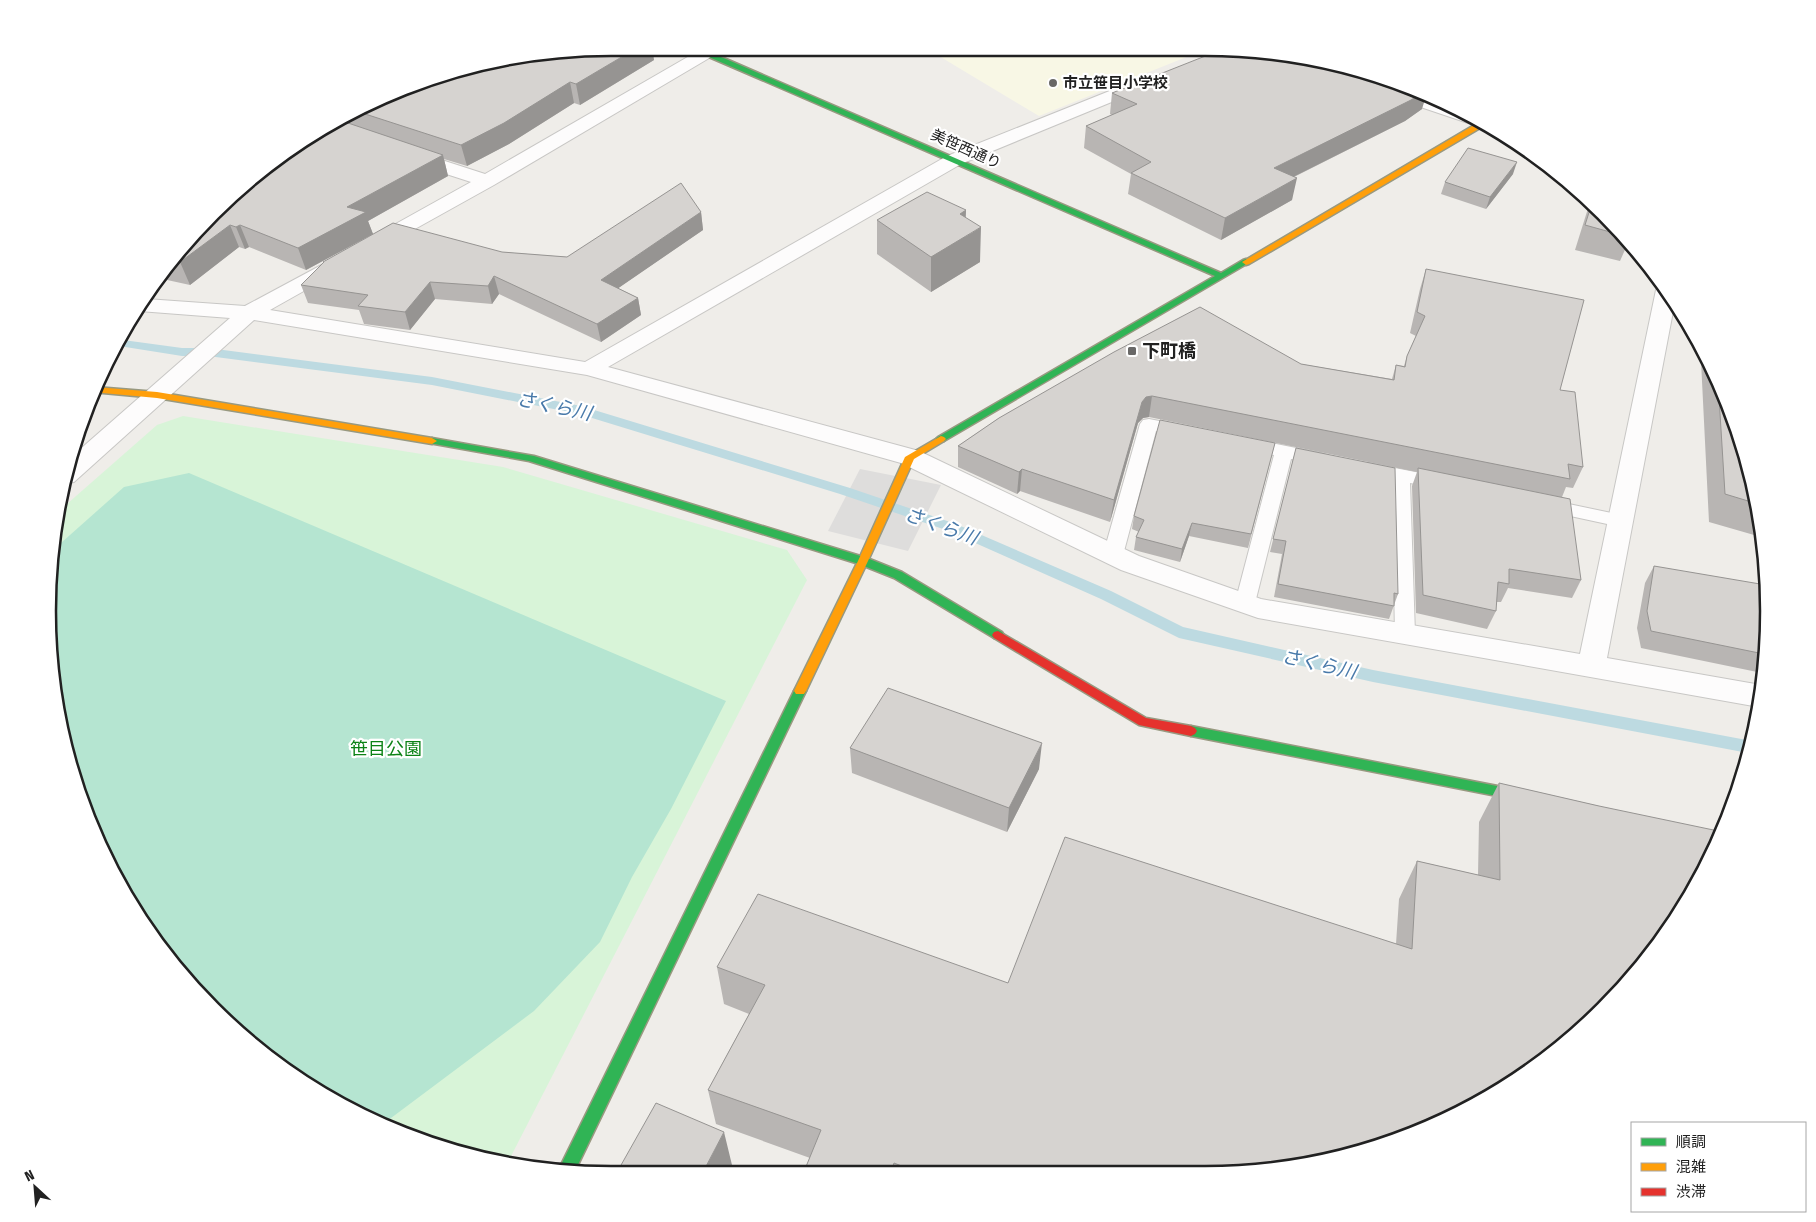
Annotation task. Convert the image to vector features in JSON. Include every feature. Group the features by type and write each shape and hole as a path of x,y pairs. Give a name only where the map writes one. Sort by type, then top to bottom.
{"street":[{"path":"75,467 242,320 487,181 698,56"},
{"name":"美笹西通り","path":"714,56 1222,276"},
{"path":"590,369 954,160 1161,75"},
{"path":"1371,84 1431,104"},
{"path":"570,1164 906,467 1222,276 1475,127"},
{"path":"393,150 487,181"},
{"path":"1591,667 1665,301"},
{"path":"148,306 590,369 906,467 1130,563 1258,608 1753,695"},
{"path":"102,391 157,395 530,458 862,561 898,575 1143,722 1545,800"}],"lane":[{"path":"1113,555 1149,424 1197,434"},
{"path":"1226,440 1458,487"},
{"path":"1245,604 1284,452"},
{"path":"1401,475 1405,634"},
{"path":"1525,501 1621,520"}],"shaded area":[{"name":"市立笹目小学校","path":"939,56 1189,56 1039,116"}],"green space":[{"name":"笹目公園","path":"183,416 503,467 787,550 807,580 511,1156 467,1147 399,1124 366,1109 334,1091 273,1051 219,1003 171,949 150,919 113,856 98,823 86,789 75,755 67,719 57,647 57,575 67,504 157,425"},
{"name":"笹目公園","path":"189,473 726,701 671,809 632,877 600,942 534,1011 389,1119 366,1109 303,1072 245,1028 219,1003 171,949 150,919 113,856 98,823 75,755 61,683 57,647 57,575 61,543 124,487"}],"pier":[{"path":"860,469 941,485 908,551 828,531"}],"building":[{"path":"623,56 576,84 570,82 504,123 461,145 365,114 399,98 467,75 539,61 575,57"},
{"path":"1205,56 1241,57 1313,67 1349,75 1415,97 1274,168 1297,178 1225,218 1131,173 1151,162 1086,126 1137,104 1112,93"},
{"path":"348,123 443,155 347,207 366,212 298,248 240,225 236,227 230,225 180,262 194,245 245,194 303,150"},
{"path":"1468,148 1517,162 1490,197 1445,182"},
{"path":"681,183 701,212 601,280 638,298 597,324 494,276 488,286 430,282 405,312 358,306 368,295 301,285 323,262 393,223 502,252 567,257"},
{"path":"927,192 966,210 960,214 981,227 931,257 877,220"},
{"path":"1589,212 1609,232 1585,225"},
{"path":"1426,269 1584,300 1560,390 1575,392 1583,467 1568,464 1570,479 1152,396 1146,397 1142,402 1114,500 1022,469 1019,472 958,446 999,418 1114,352 1200,307 1301,364 1394,380 1396,365 1405,367 1407,356 1425,316 1417,312"},
{"path":"1719,403 1741,467 1749,501 1725,494"},
{"path":"1160,420 1275,443 1251,534 1192,523 1182,549 1136,537 1144,520 1134,516"},
{"path":"1296,448 1395,468 1398,594 1394,593 1394,606 1278,584 1286,541 1273,539"},
{"path":"1418,468 1570,499 1581,580 1509,569 1509,584 1498,582 1496,611 1423,595"},
{"path":"1654,566 1759,584 1758,653 1651,631 1647,611"},
{"path":"888,688 1042,743 1009,808 850,748"},
{"path":"1499,783 1715,830 1685,888 1645,949 1622,977 1571,1028 1513,1072 1450,1109 1417,1124 1349,1147 1277,1161 1241,1165 902,1166 894,1163 893,1166 806,1166 821,1130 708,1090 765,985 717,967 758,894 1008,983 1065,837 1412,949 1417,861 1500,880"},
{"path":"656,1103 724,1132 706,1166 621,1166"}],"waterway":[{"name":"さくら川","path":"125,344 182,352 208,352 432,381 581,410 845,491 951,527 1106,595 1179,632 1373,676 1743,746"}],"traffic: fast":[{"path":"712,56 1222,276"},
{"path":"941,439 1246,262"},
{"path":"432,441 530,458 863,561 898,575 998,635"},
{"path":"570,1164 800,691"},
{"path":"1191,731 1533,798"}],"traffic: slow":[{"path":"1246,262 1476,128"},
{"path":"102,391 157,395 432,441"},
{"path":"800,691 863,561 910,457 941,439"}],"traffic: jam":[{"path":"998,635 1143,722 1191,731"}],"place":[{"name":"市立笹目小学校","path":"1053,83"},
{"name":"下町橋","path":"1132,351"}]}
